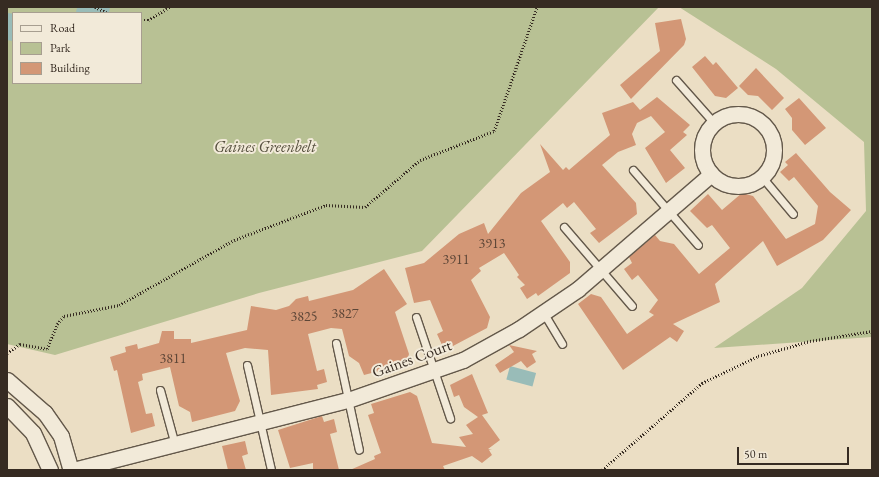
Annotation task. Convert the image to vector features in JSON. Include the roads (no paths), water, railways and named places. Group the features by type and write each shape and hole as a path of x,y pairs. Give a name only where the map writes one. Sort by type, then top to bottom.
{"street":[{"path":"737,114 749,116 764,126 773,142 774,155 762,177 736,185 711,174 702,153 707,132 714,123 737,114"},
{"name":"Gaines Court","path":"72,470 348,400 434,372 470,356 543,312 600,270 711,174"},
{"path":"7,380 45,413 61,436 72,470"},
{"path":"7,406 33,433 50,470"}],"lane":[{"path":"676,80 714,123"},
{"path":"633,170 698,245"},
{"path":"762,177 793,214"},
{"path":"564,227 632,306"},
{"path":"543,312 562,344"},
{"path":"416,317 450,418"},
{"path":"336,343 359,450"},
{"path":"247,365 270,470"},
{"path":"160,390 175,445"}],"water":[{"path":"510,366 536,373 532,387 506,380"}],"waterway":[{"path":"90,12 96,7"},
{"path":"7,26 12,27"}],"park label":[{"name":"Gaines Greenbelt","path":"265,147"}]}
